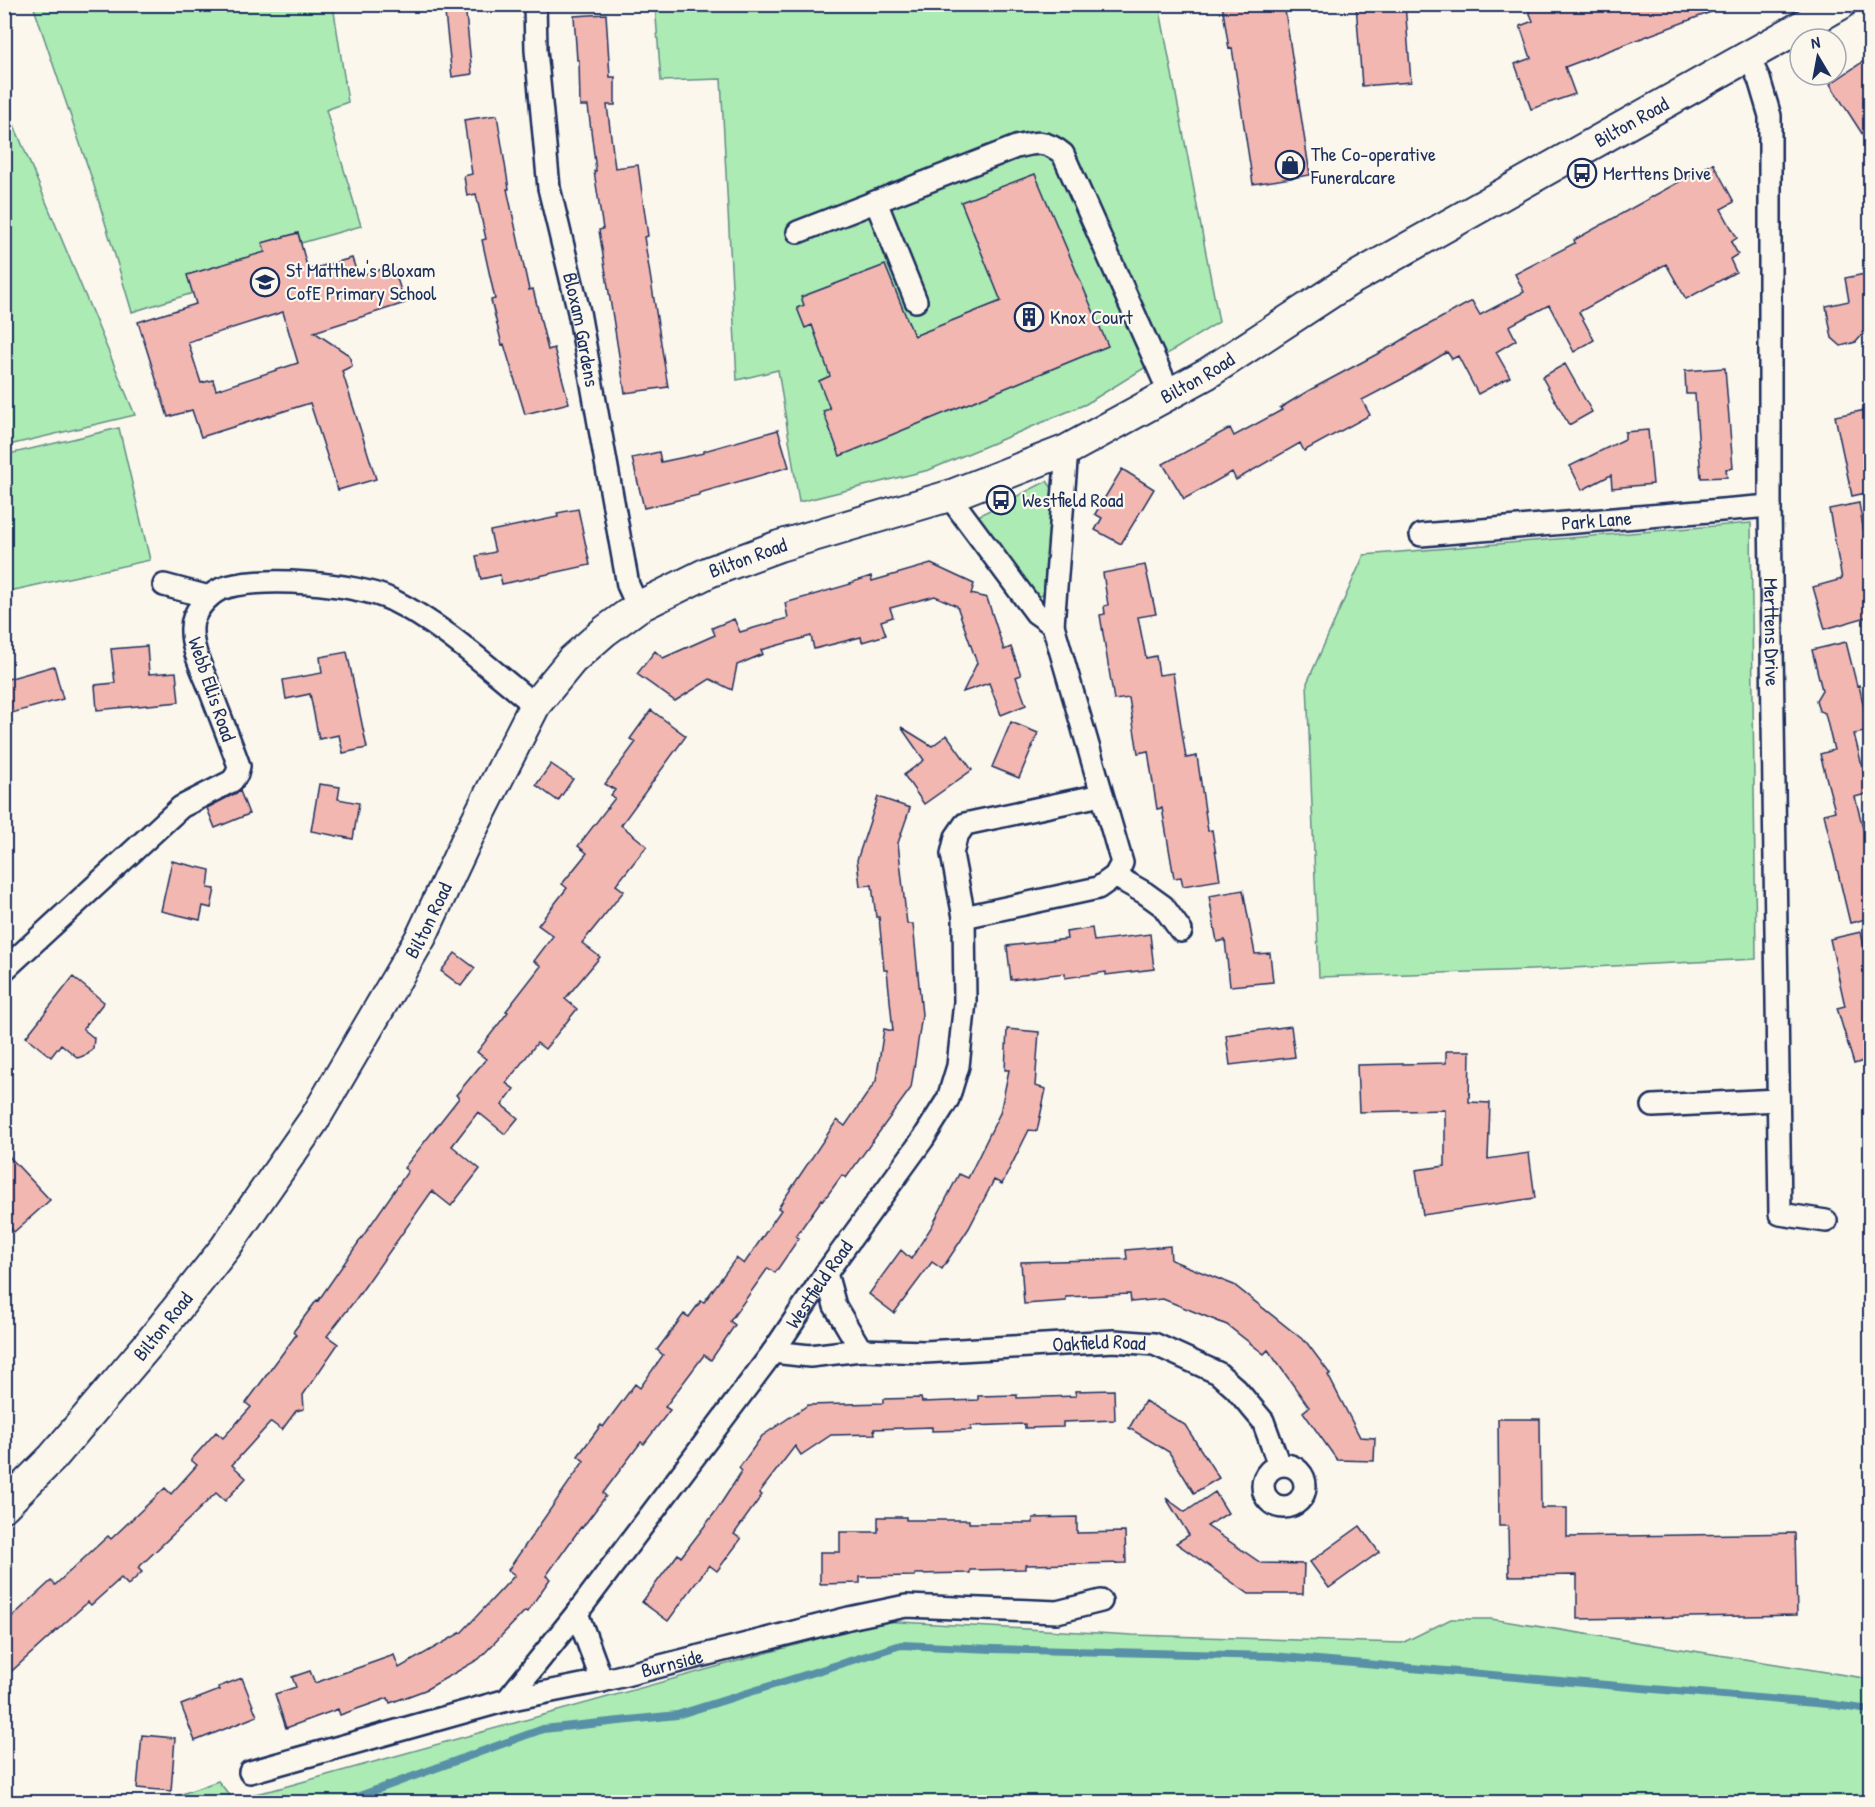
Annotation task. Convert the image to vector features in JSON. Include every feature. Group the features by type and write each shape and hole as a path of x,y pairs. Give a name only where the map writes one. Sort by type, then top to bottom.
{"main road":[{"name":"Bilton Road","path":"4,1506 54,1458 148,1345 225,1248 314,1120 421,937 467,838 535,705 572,660 605,631 638,607 709,572 779,546 949,496 1068,450 1208,373 1347,282 1749,58 1841,4"}],"street":[{"name":"Bloxam Gardens","path":"535,4 536,50 549,188 579,312 628,585 638,607"},
{"name":"Merttens Drive","path":"1749,58 1759,79 1770,116 1770,506 1780,1214 1826,1221"},
{"path":"798,232 1016,147 1036,142 1053,146 1063,154 1170,394"},
{"path":"876,202 916,301"},
{"path":"964,916 1098,888 1115,876 1122,863 1053,625 1068,450"},
{"path":"949,496 1036,613 1053,625"},
{"name":"Park Lane","path":"1421,535 1770,506"},
{"path":"164,585 209,597 221,589 246,582 343,586 389,598 422,616 535,705"},
{"name":"Webb Ellis Road","path":"4,970 181,807 232,781 237,774 239,765 195,650 192,627 196,614 209,597"},
{"name":"Westfield Road","path":"507,1700 577,1613 773,1352 948,1100 958,1066 965,1002 964,916 952,854 956,837 965,824 1101,795"},
{"path":"1115,876 1162,906 1180,931"},
{"path":"1653,1106 1778,1100"},
{"path":"826,1273 835,1306 861,1350"},
{"name":"Oakfield Road","path":"773,1352 810,1356 861,1350 925,1352 1114,1341 1154,1344 1218,1372 1236,1389 1263,1421 1279,1466"},
{"name":"Burnside","path":"250,1772 507,1700 602,1681 849,1618 906,1606 1057,1612 1101,1601"},
{"path":"577,1613 602,1681"}],"green space":[{"path":"33,5 333,5 348,102 326,110 361,226 301,243 298,233 263,243 266,255 243,258 188,275 193,293 132,312 92,179"},
{"path":"655,5 1159,5 1219,322 1086,404 929,470 799,502 778,370 737,380 721,79 661,81"},
{"path":"4,101 135,415 5,446 4,446"},
{"path":"119,428 150,560 5,592 5,455"},
{"path":"1047,481 1054,491 1048,594 1039,596 1021,584 970,520"},
{"path":"1751,523 1756,959 1319,977 1307,683 1364,555"},
{"path":"1451,1619 1491,1619 1870,1679 1870,1802 160,1802 218,1781 233,1799 273,1790 882,1621 1132,1635 1402,1643"}],"building":[{"path":"444,4 465,4 472,74 452,77"},
{"path":"1222,4 1284,4 1310,175 1253,184 1232,48 1229,49"},
{"path":"1356,4 1405,4 1411,82 1362,86"},
{"path":"1526,4 1727,4 1727,6 1565,67 1575,94 1531,109 1515,64 1531,58 1520,26 1533,21"},
{"path":"606,14 610,77 615,77 615,105 607,105 615,168 638,165 648,236 644,237 668,387 625,393 599,230 603,229 594,171 596,171 588,106 580,106 579,60 577,60 574,16"},
{"path":"1870,57 1870,146 1832,87 1848,87 1848,72"},
{"path":"497,115 509,189 507,189 529,290 533,289 548,350 554,348 569,403 525,414 504,344 502,345 491,300 495,299 482,240 486,239 476,194 467,196 464,176 472,174 464,120"},
{"path":"1713,163 1734,202 1721,209 1737,238 1731,242 1738,254 1730,259 1736,272 1686,299 1666,264 1579,312 1594,340 1574,352 1549,305 1509,326 1516,340 1496,352 1510,377 1478,394 1458,356 1452,359 1447,352 1362,400 1370,415 1304,451 1300,443 1236,480 1232,472 1184,499 1163,464 1230,428 1234,436 1282,410 1280,408 1308,391 1472,301 1480,315 1524,292 1515,274 1575,243 1574,240"},
{"name":"Knox Court","path":"1035,174 1108,346 840,456 823,411 830,409 819,381 830,376 812,325 805,328 797,308 804,305 801,297 885,265 914,336 1001,301 961,202"},
{"path":"298,233 308,270 352,258 358,276 393,266 405,303 314,332 349,355 352,366 342,371 376,479 338,490 310,403 201,437 192,410 168,417 138,322 196,304 187,275 265,252 262,243","holes":["283,312 298,363 216,390 213,380 201,383 188,342"]},
{"path":"1870,273 1870,326 1856,342 1841,346 1832,338 1826,306 1849,301 1845,278"},
{"path":"1565,364 1592,412 1569,425 1542,377"},
{"path":"1725,368 1733,468 1726,469 1727,477 1701,478 1695,394 1686,394 1685,371"},
{"path":"1866,410 1870,431 1870,492 1852,496 1835,416"},
{"path":"778,430 789,467 699,493 699,495 644,508 632,458 659,452 661,462 704,453 704,451"},
{"path":"1648,430 1653,484 1612,488 1611,475 1582,490 1570,466 1625,439 1625,432"},
{"path":"1122,469 1154,489 1121,544 1095,530 1102,518 1095,514"},
{"path":"1859,503 1870,569 1870,616 1825,629 1813,587 1842,579 1829,509"},
{"path":"578,509 590,565 502,584 500,575 481,579 476,556 495,552 490,531 558,517 557,513"},
{"path":"931,564 974,584 971,594 987,598 1004,650 1011,647 1021,675 1016,677 1026,705 1001,715 989,683 963,692 977,663 957,606 935,596 890,608 893,617 881,621 886,635 862,642 861,637 814,649 811,636 761,650 763,654 737,665 732,690 710,679 675,701 637,674 655,651 663,658 715,635 712,628 734,619 740,632 788,618 785,603 871,576 872,581"},
{"path":"1145,565 1156,614 1138,617 1146,658 1156,656 1159,675 1173,673 1186,758 1197,756 1208,831 1212,830 1220,880 1183,886 1181,877 1174,878 1162,808 1157,809 1148,751 1138,753 1129,698 1114,700 1100,615 1105,614 1104,606 1108,605 1103,573"},
{"path":"1846,642 1857,686 1859,685 1869,731 1854,734 1869,793 1855,797 1870,855 1870,918 1850,923 1824,814 1835,811 1820,754 1834,750 1825,713 1819,711 1816,700 1822,690 1812,650"},
{"path":"147,646 149,674 176,672 179,702 97,710 95,685 115,683 111,649"},
{"path":"347,652 367,748 343,753 339,735 319,739 310,694 286,699 283,680 322,673 320,657"},
{"path":"54,666 63,699 4,715 4,680"},
{"path":"651,710 686,736 621,825 647,846 616,885 624,891 582,943 600,957 565,999 577,1009 545,1049 537,1043 506,1083 514,1089 502,1105 518,1118 505,1134 478,1112 452,1146 480,1169 451,1206 432,1191 327,1336 338,1344 303,1395 304,1409 296,1411 282,1430 271,1422 232,1465 246,1478 225,1501 216,1493 138,1568 142,1572 128,1585 121,1578 91,1605 88,1602 4,1678 4,1624 51,1581 55,1585 108,1536 111,1539 165,1488 171,1494 197,1465 191,1460 216,1432 223,1438 251,1407 246,1403 296,1335 293,1332 318,1301 408,1171 404,1168 459,1098 456,1095 486,1059 477,1052 541,966 534,961 553,936 538,925 567,888 562,884 587,853 578,846 615,798 611,795 615,790 605,784 636,742 630,739"},
{"path":"1011,722 1038,733 1019,778 992,767"},
{"path":"901,727 932,746 947,735 972,770 924,804 904,775 924,760"},
{"path":"551,764 573,779 558,801 536,785"},
{"path":"319,784 340,787 338,799 359,803 353,839 311,831"},
{"path":"240,791 249,814 215,828 207,808"},
{"path":"878,797 910,808 898,843 907,924 913,924 922,1015 911,1088 846,1178 842,1175 824,1200 822,1199 796,1236 799,1238 775,1273 768,1268 730,1321 735,1325 711,1360 704,1355 665,1407 670,1410 644,1444 641,1442 603,1493 606,1496 546,1576 550,1579 527,1612 525,1611 479,1659 425,1690 390,1703 388,1698 340,1715 338,1709 286,1728 275,1694 296,1687 292,1677 310,1671 315,1683 394,1655 399,1668 462,1632 515,1575 508,1570 584,1461 578,1456 635,1384 640,1388 663,1355 657,1350 684,1314 689,1317 701,1301 704,1302 736,1258 744,1264 781,1210 778,1208 837,1120 845,1126 876,1081 884,1029 893,1031 879,917 876,917 872,885 860,886 857,860"},
{"path":"172,861 210,870 208,888 215,889 211,908 203,906 200,920 161,911"},
{"path":"1243,890 1255,954 1270,953 1273,982 1230,986 1225,940 1217,942 1209,896"},
{"path":"1092,928 1094,941 1150,934 1154,969 1106,975 1106,972 1065,978 1065,973 1011,980 1007,946 1067,939 1066,932"},
{"path":"1861,932 1870,973 1870,1059 1854,1064 1837,1008 1845,1006 1830,939"},
{"path":"455,953 475,968 461,986 441,971"},
{"path":"73,977 104,1002 83,1029 94,1038 93,1048 88,1054 78,1058 61,1044 51,1057 26,1037"},
{"path":"1291,1026 1295,1057 1230,1065 1226,1035"},
{"path":"1007,1029 1039,1032 1035,1086 1046,1089 1037,1131 1029,1130 1002,1184 994,1180 969,1228 942,1269 932,1262 894,1313 869,1294 901,1250 911,1259 932,1226 959,1174 968,1178 1000,1113 1009,1070 1005,1070"},
{"path":"1446,1051 1470,1051 1469,1102 1490,1103 1488,1159 1529,1153 1535,1198 1423,1215 1416,1170 1445,1166 1445,1110 1359,1112 1357,1065 1446,1063"},
{"path":"4,1151 50,1200 14,1232 5,1222"},
{"path":"1170,1246 1171,1260 1234,1285 1307,1343 1330,1374 1328,1375 1360,1437 1375,1438 1374,1461 1337,1460 1303,1412 1309,1407 1268,1350 1264,1354 1227,1325 1163,1299 1131,1302 1130,1294 1066,1297 1066,1301 1024,1304 1021,1262 1127,1259 1126,1250"},
{"path":"1114,1390 1115,1420 1063,1422 1063,1427 1025,1428 1025,1424 971,1426 971,1430 932,1431 932,1427 874,1429 875,1434 831,1435 801,1455 795,1446 759,1493 762,1495 734,1534 741,1539 717,1571 709,1565 668,1621 642,1602 678,1554 681,1557 716,1511 742,1471 739,1468 762,1436 808,1405 883,1403 883,1399 921,1398 922,1402 978,1400 978,1396 1017,1395 1017,1398 1076,1396 1075,1391"},
{"path":"1145,1401 1185,1425 1219,1478 1194,1493 1169,1452 1129,1428"},
{"path":"1498,1419 1540,1419 1541,1508 1567,1508 1567,1537 1795,1533 1797,1615 1577,1619 1577,1575 1509,1576 1508,1526 1499,1526"},
{"path":"1215,1492 1228,1513 1207,1526 1261,1563 1304,1564 1303,1594 1249,1594 1176,1543 1189,1535 1166,1498 1185,1512"},
{"path":"878,1517 906,1517 906,1520 969,1520 969,1523 1033,1523 1033,1518 1077,1517 1077,1533 1125,1532 1126,1563 1025,1565 1025,1569 860,1577 860,1583 820,1584 820,1552 840,1552 840,1532 878,1532"},
{"path":"1360,1526 1379,1552 1329,1588 1310,1562"},
{"path":"242,1678 257,1716 195,1741 181,1705 220,1690 218,1687"},
{"path":"142,1735 175,1738 171,1791 137,1788"}],"waterway":[{"path":"343,1802 543,1729 677,1715 901,1645 1272,1656 1827,1704 1870,1710"}],"place":[{"name":"The Co-operative Funeralcare","path":"1290,165"},
{"name":"Merttens Drive","path":"1582,173"},
{"name":"St Matthew's Bloxam CofE Primary School","path":"265,282"},
{"name":"Knox Court","path":"1029,317"},
{"name":"Westfield Road","path":"1001,500"}]}
